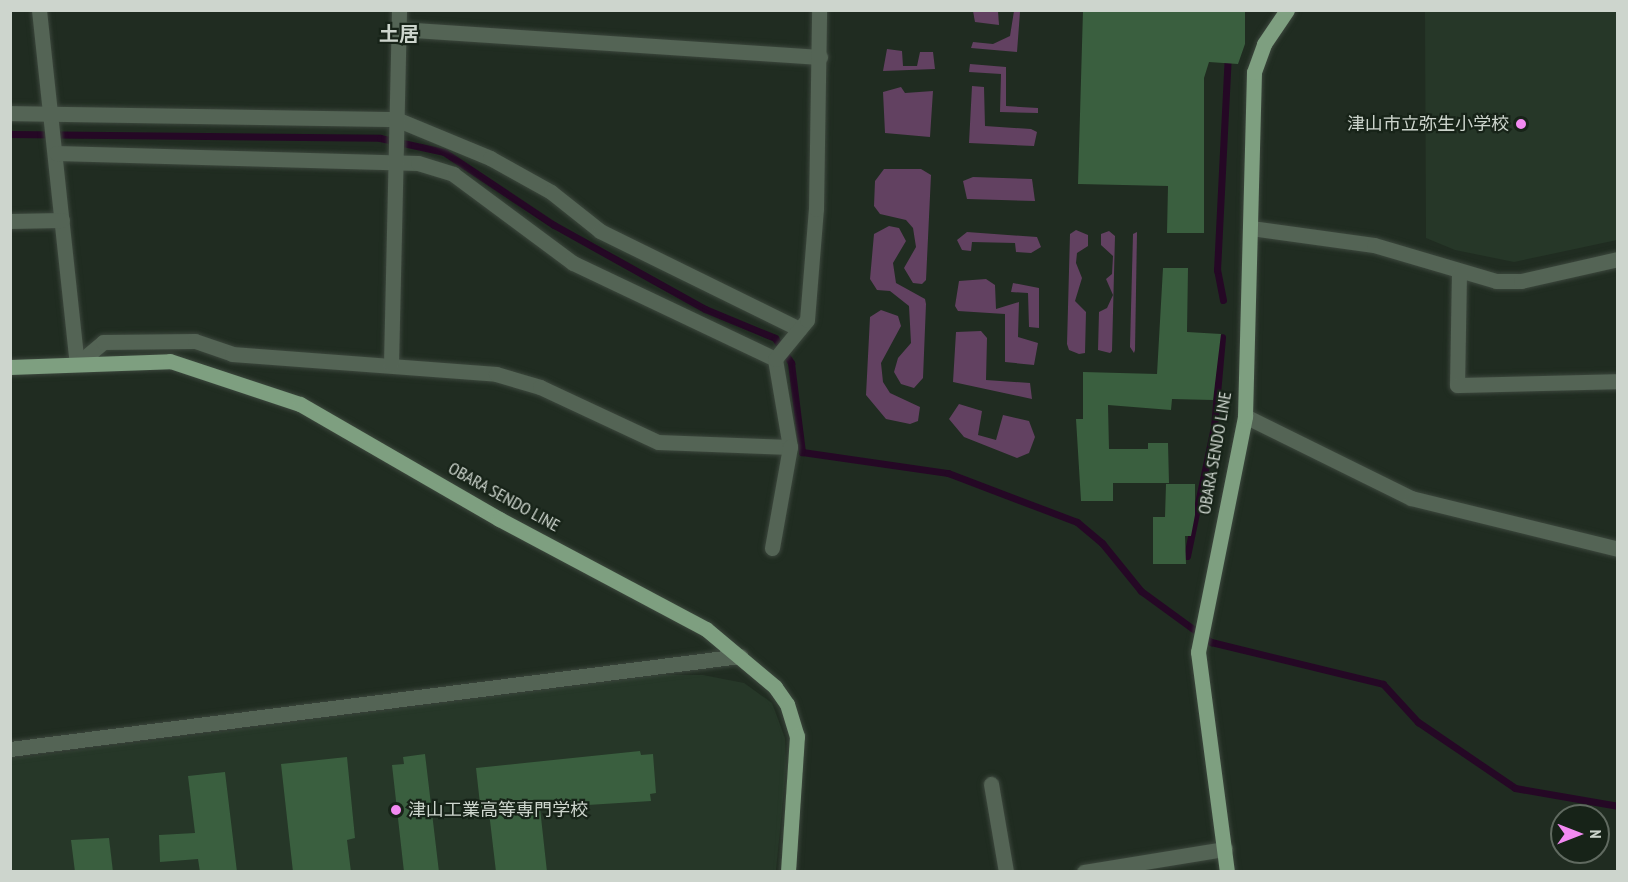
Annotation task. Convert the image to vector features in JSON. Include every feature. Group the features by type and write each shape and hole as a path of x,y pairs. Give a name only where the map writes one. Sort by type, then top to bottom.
{"main road":[{"name":"OBARA SENDO LINE","path":"1227,872 1198,652 1203,616 1245,416 1254,72 1264,44 1287,10"},
{"name":"OBARA SENDO LINE","path":"10,367 170,361 300,404 499,519 663,602 740,656 787,704 797,736 788,872"}],"street":[{"path":"39,10 77,364"},
{"path":"391,364 399,10"},
{"path":"772,548 790,447 775,359 807,320 816,209 819,10"},
{"path":"399,29 820,57"},
{"path":"10,113 396,119 490,158 551,192 600,231 799,329"},
{"path":"56,153 395,159 453,174 573,263 775,359"},
{"path":"10,221 62,220"},
{"path":"1251,228 1374,245 1459,272 1521,281 1617,259"},
{"path":"1459,272 1457,385 1617,381"},
{"path":"77,364 103,342 195,341 232,354 324,364 391,364 496,374 540,387 658,442 790,447"},
{"path":"1245,416 1411,498 1617,549"},
{"path":"10,749 740,656"},
{"path":"991,784 1006,872"},
{"path":"1084,872 1225,849"}],"shaded area":[{"path":"973,11 998,11 999,25 975,22"},
{"path":"1014,11 1042,11 1020,12 1017,52 971,48 973,42 993,44 1010,36"},
{"name":"津山市立弥生小学校","path":"1425,11 1617,11 1617,240 1514,262 1455,250 1426,238"},
{"path":"887,49 902,51 903,66 917,66 920,52 933,52 935,69 883,71"},
{"path":"970,64 1006,67 1006,106 1038,108 1038,113 1000,112 1001,74 969,72"},
{"path":"972,86 984,87 985,126 1031,129 1037,132 1034,146 969,143"},
{"path":"901,87 905,93 933,91 930,137 885,133 883,92"},
{"path":"884,169 921,169 931,175 926,280 922,284 913,283 904,268 916,247 913,228 906,220 880,214 874,206 875,181"},
{"path":"973,177 1032,179 1035,201 967,199 963,181"},
{"path":"889,226 899,228 906,241 893,263 896,283 925,299 926,304 923,378 914,388 901,384 894,372 898,358 911,343 909,306 890,291 877,290 870,279 874,234"},
{"path":"1076,230 1088,235 1088,246 1077,253 1076,263 1082,278 1075,301 1086,312 1085,353 1079,354 1069,350 1067,344 1070,234"},
{"path":"1109,231 1115,236 1112,351 1110,353 1098,350 1099,312 1107,308 1113,295 1106,279 1112,274 1113,256 1101,245 1101,234"},
{"path":"967,232 1037,237 1041,247 1031,253 1016,252 1015,243 972,242 971,251 962,250 957,240"},
{"path":"1137,232 1134,353 1130,347 1133,234"},
{"path":"986,279 995,285 996,309 1019,302 1018,337 1038,343 1034,365 1005,362 1005,314 958,311 955,306 959,281"},
{"path":"1013,283 1039,288 1039,328 1029,327 1028,293 1011,292"},
{"path":"881,310 898,316 901,326 881,363 883,382 890,393 920,407 918,421 910,424 886,419 866,395 870,317"},
{"path":"981,331 987,338 986,380 1030,383 1032,399 953,382 956,332"},
{"path":"959,404 982,411 978,435 996,440 1003,415 1029,421 1035,437 1029,453 1017,458 964,437 949,419"},
{"name":"津山工業高等専門学校","path":"659,675 703,675 744,683 772,703 785,738 786,768 776,871 11,872 10,759"}],"building":[{"path":"1083,10 1245,12 1245,44 1238,64 1209,62 1204,78 1204,233 1167,233 1168,186 1078,184"},
{"path":"1163,268 1188,268 1187,332 1221,334 1213,400 1172,399 1171,410 1108,405 1109,449 1148,449 1148,443 1168,443 1169,483 1113,483 1113,501 1081,501 1076,419 1083,419 1083,372 1157,374"},
{"path":"1166,484 1195,484 1195,515 1191,536 1185,536 1186,564 1153,564 1153,517 1165,517"},
{"path":"640,751 641,755 653,754 656,793 650,794 651,801 540,808 547,872 496,872 489,812 481,813 476,768"},
{"path":"425,754 439,872 404,872 392,765 404,764 403,757"},
{"path":"347,757 355,838 347,840 351,872 293,872 281,764"},
{"path":"225,772 237,872 200,872 198,859 160,862 159,835 195,833 188,776"},
{"path":"109,838 113,872 75,872 71,840"}],"waterway":[{"path":"1223,300 1217,270 1228,55"},
{"path":"10,134 380,138 444,152 554,225 705,309 775,338 791,363 802,452 948,473 1077,522 1102,543 1141,591 1211,642 1383,684 1418,722 1515,788 1618,806"},
{"path":"1187,556 1214,427 1222,337"}],"place":[{"name":"津山市立弥生小学校","path":"1521,124"},
{"name":"津山工業高等専門学校","path":"396,810"}],"district":[{"name":"土居","path":"399,34"}]}
